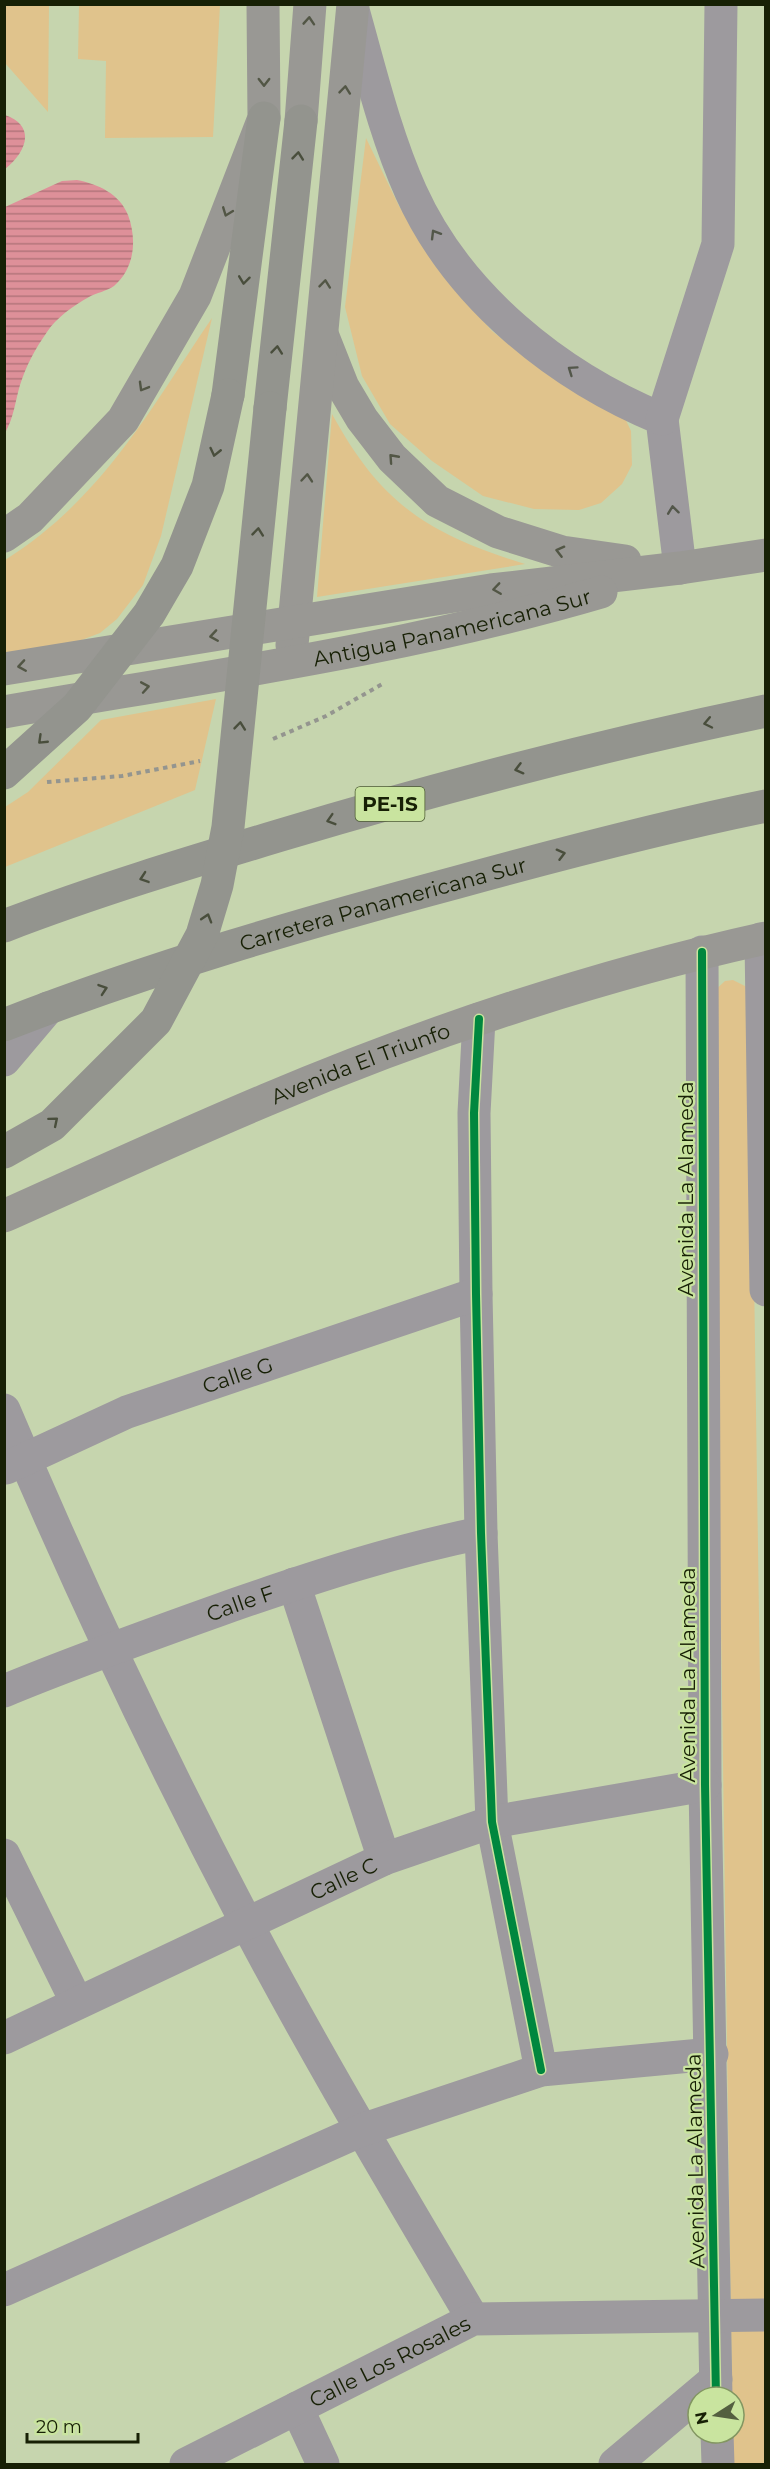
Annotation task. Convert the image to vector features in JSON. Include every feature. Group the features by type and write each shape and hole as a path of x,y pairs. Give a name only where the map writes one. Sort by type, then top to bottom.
{"highway":[{"path":"4,773 77,706 149,614 177,566 208,486 228,395 264,118"},
{"path":"4,1152 52,1125 156,1021 202,935 217,885 228,828 301,121"},
{"name":"PE-1S","path":"10,920 184,864 358,812 561,757 765,711"},
{"name":"Carretera Panamericana Sur","path":"4,1024 209,954 383,902 585,848 765,806"}],"main road":[{"path":"4,536 30,518 123,420 195,296 264,118 263,4"},
{"path":"301,121 310,4"},
{"path":"290,662 353,7"},
{"path":"321,330 343,387 362,418 392,458 437,501 498,532 562,552 681,568"},
{"name":"Antigua Panamericana Sur","path":"4,669 293,624 491,590 595,576 681,568 765,555"},
{"name":"Antigua Panamericana Sur","path":"4,712 290,662 528,613 681,568"},
{"name":"Avenida El Triunfo","path":"4,1216 267,1099 479,1019 702,952 763,939"}],"street":[{"path":"681,568 662,419 718,244 721,4"},
{"path":"353,7 384,117 411,193 446,251 489,305 530,341 610,394 662,419"},
{"path":"763,939 765,1290"},
{"name":"Avenida La Alameda","path":"702,952 705,1785 712,2054 716,2385"},
{"path":"4,1060 48,1008"},
{"path":"479,1019 474,1113 476,1294 481,1533 492,1822 541,2070"},
{"name":"Calle G","path":"15,1464 127,1412 476,1294"},
{"path":"4,1410 15,1464 246,1922 362,2130 473,2319"},
{"name":"Calle F","path":"4,1691 109,1648 294,1584 414,1546 481,1533"},
{"path":"294,1584 384,1859"},
{"name":"Calle C","path":"4,2038 246,1922 384,1859 492,1822 705,1785"},
{"path":"4,1855 77,2003"},
{"path":"4,2290 362,2130 541,2070 712,2054"},
{"name":"Calle Los Rosales","path":"186,2464 473,2319 765,2315"},
{"path":"297,2408 323,2464"},
{"path":"615,2464 686,2411"},
{"path":"717,2445 718,2464"}],"shaded area":[{"path":"4,5 49,5 48,112 5,63"},
{"path":"79,5 220,5 213,137 105,138 106,61 78,59"},
{"path":"5,115 21,126 25,133 25,140 23,148 5,169"},
{"path":"366,138 399,206 434,264 492,331 550,376 603,398 622,412 631,431 632,465 622,484 601,503 579,510 534,509 483,496 432,461 390,424 362,376 345,307"},
{"path":"77,180 93,184 120,201 128,215 133,234 130,262 121,279 114,286 77,304 51,327 25,371 5,433 5,207 62,181"},
{"path":"212,318 161,536 143,585 117,619 100,633 79,641 5,655 5,560 39,536 97,481 144,419"},
{"path":"332,414 369,471 410,512 461,541 525,564 317,597"},
{"path":"216,699 195,790 5,867 5,807 28,792 101,720"},
{"path":"733,980 747,987 750,999 765,2028 765,2464 733,2464 733,2445 746,2445 746,2385 732,2385 712,993 725,981"}],"cycle path":[{"path":"702,952 705,1785 716,2385"},
{"path":"479,1019 474,1113 476,1294 481,1533 492,1822 541,2070"}]}
